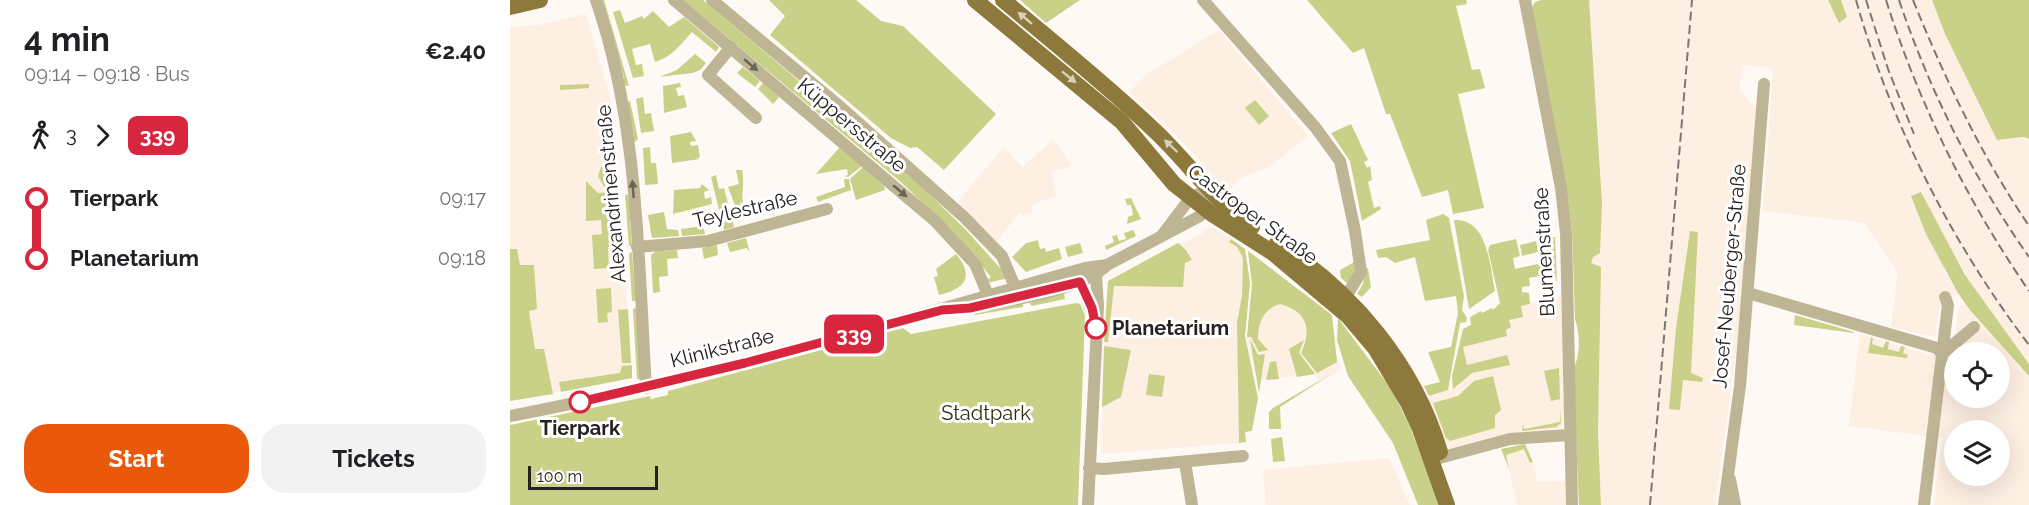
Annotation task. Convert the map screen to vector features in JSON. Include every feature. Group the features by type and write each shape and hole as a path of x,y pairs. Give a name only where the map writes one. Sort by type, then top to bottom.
{"main road":[{"path":"510,7 540,0"},
{"name":"Castroper Straße","path":"1003,0 1144,120 1180,155 1224,206 1301,259 1385,343 1421,402 1447,505"},
{"name":"Castroper Straße","path":"981,2 1122,123 1174,184 1206,209 1274,253 1343,303"},
{"name":"Castroper Straße","path":"1436,458 1458,505"}],"street":[{"name":"Alexandrinenstraße","path":"596,0 623,96 630,145 646,388"},
{"name":"Küppersstraße","path":"674,0 934,221 975,264 991,298"},
{"name":"Küppersstraße","path":"712,0 836,103 964,217 1002,256 1013,293"},
{"path":"1203,0 1314,127 1340,161 1361,264 1360,276 1343,303"},
{"name":"Blumenstraße","path":"1525,0 1562,199 1566,232 1572,505"},
{"path":"731,47 708,75 756,118"},
{"name":"Josef-Neuberger-Straße","path":"1724,505 1748,293 1764,84"},
{"path":"1191,197 1210,190"},
{"path":"1206,209 1210,190"},
{"name":"Klinikstraße","path":"1161,237 1191,197"},
{"name":"Teylestraße","path":"637,247 708,241 827,209"},
{"name":"Klinikstraße","path":"1013,293 1107,265 1200,216 1206,209"},
{"path":"1088,505 1098,298 1090,270"},
{"name":"Klinikstraße","path":"510,416 646,388 991,298 1080,282 1090,270"},
{"path":"1080,282 1096,325"},
{"path":"1748,293 1937,348 1942,354"},
{"path":"1924,505 1948,304 1945,297"},
{"path":"1942,354 1974,327"},
{"path":"1436,458 1510,439 1569,435"},
{"path":"1089,468 1243,456"},
{"path":"1185,462 1192,505"},
{"name":"Josef-Neuberger-Straße","path":"1729,472 1736,505"}],"shaded area":[{"path":"1589,0 1828,0 1839,22 1847,17 1841,0 1932,0 1945,34 1998,140 2022,138 2029,141 2029,364 1965,275 1921,192 1945,272 1958,293 1939,308 1935,337 1891,327 1898,272 1865,223 1763,211 1773,68 1743,65 1739,90 1756,108 1738,335 1715,505 1601,505 1598,432 1601,268 1591,263 1600,166","holes":["1690,231 1691,373 1702,378 1702,382 1683,380 1676,328"]},
{"path":"586,14 610,96 615,135 632,378 510,401 510,27 539,25"},
{"path":"1219,30 1308,136 1269,167 1238,179 1228,192 1178,137 1129,92 1146,75"},
{"path":"1053,139 1072,166 1051,172 1057,196 1037,202 1032,207 1033,213 1023,215 1020,212 997,241 958,201 1004,147 1023,167"},
{"path":"1204,227 1216,229 1231,239 1229,242 1237,247 1243,258 1242,295 1237,323 1239,443 1101,454 1108,283 1178,243 1181,245 1203,233"},
{"path":"1248,251 1332,315 1332,336 1341,371 1318,380 1315,374 1261,380 1259,393 1247,337 1252,284"},
{"path":"1563,296 1565,422 1561,428 1445,449 1428,404 1429,396 1452,389 1452,376 1463,329 1468,326 1472,332 1522,317 1521,306"},
{"path":"1964,302 1999,342 1946,342 1955,335 1959,308"},
{"path":"1860,334 1929,355 1944,343 1944,408 2010,408 2010,354 2029,376 2029,505 1934,505 1942,438 1849,426"},
{"path":"1524,448 1530,463 1533,462 1537,482 1565,481 1566,505 1517,505 1506,455"},
{"path":"1389,458 1410,505 1266,505 1263,470"}],"green space":[{"path":"601,0 604,0 629,86 623,85 621,79 624,78"},
{"path":"683,0 703,0 909,174 966,230 1009,278 987,283 986,280 991,277 958,237 902,183"},
{"path":"769,0 856,0 881,21 903,26 996,114 944,170 917,147 910,148 891,138 770,35 785,16"},
{"path":"1020,0 1080,0 1046,23"},
{"path":"1307,0 1466,0 1467,4 1456,6 1472,70 1480,69 1485,88 1458,94 1484,208 1453,214 1448,190 1422,197 1390,114 1386,114 1364,48 1353,53"},
{"path":"1589,0 1602,203 1600,253 1593,257 1591,263 1601,267 1598,432 1601,505 1579,505 1573,369 1579,344 1575,319 1572,231 1567,191 1531,9 1535,2"},
{"path":"1828,0 1841,0 1847,17 1839,23"},
{"path":"1932,0 2029,0 2029,139 2023,137 1997,140 1945,34"},
{"path":"620,10 625,23 642,16 644,19 653,11 669,27 684,17 719,47 716,52 692,32 671,54 655,62 650,44 632,49 636,65 642,64 644,76 633,78 613,12"},
{"path":"695,54 706,63 700,70 659,77 677,70"},
{"path":"743,67 760,81 755,87 737,73"},
{"path":"680,83 681,87 676,88 678,96 684,95 687,107 664,113 663,86"},
{"path":"763,83 779,97 773,104 758,89"},
{"path":"589,84 589,88 560,90 560,85"},
{"path":"643,97 645,114 651,113 654,131 641,133 636,99"},
{"path":"1255,100 1269,116 1259,125 1245,108"},
{"path":"630,101 638,139 635,142 631,139 634,136 626,103"},
{"path":"1351,124 1368,160 1364,162 1367,168 1370,166 1372,180 1368,182 1374,208 1380,206 1381,209 1362,221 1350,161 1331,133"},
{"path":"691,132 696,141 690,142 691,146 698,145 700,157 697,158 700,159 672,163 670,136"},
{"path":"650,147 651,163 656,163 658,184 645,185 643,148"},
{"path":"840,147 862,166 848,177 845,176 848,175 847,169 816,174"},
{"path":"617,162 619,187 604,187 598,176 601,167"},
{"path":"863,167 884,186 885,190 856,200 850,179"},
{"path":"736,170 742,170 743,178 743,202 740,203 743,215 739,216 728,187 739,184"},
{"path":"716,175 719,189 724,188 728,203 722,204 726,219 732,218 734,227 724,230 711,177"},
{"path":"844,179 849,179 851,190 818,202 816,197 845,187"},
{"path":"586,181 598,193 619,192 623,245 608,247 609,268 594,269 592,235 602,234 601,220 586,221"},
{"path":"702,184 709,190 704,192 705,199 711,197 712,204 673,214 674,190 700,188"},
{"path":"1921,192 1965,275 2029,364 2029,376 2010,355 2010,342 1999,342 1958,293 1926,234 1911,196"},
{"path":"628,194 633,220 630,221 632,246 629,246 625,195"},
{"path":"1131,198 1141,219 1127,224 1128,217 1133,215 1131,205 1127,205 1125,199"},
{"path":"664,212 667,229 678,230 679,236 652,238 648,215"},
{"path":"1443,214 1449,218 1464,296 1462,310 1467,318 1466,322 1460,323 1448,390 1429,396 1424,386 1440,382 1428,352 1451,347 1458,313 1456,296 1425,301 1415,257 1395,263 1386,257 1378,258 1376,250 1430,240 1426,220"},
{"path":"1454,220 1465,221 1481,235 1489,257 1495,291 1469,309"},
{"path":"703,226 705,234 682,236 681,229"},
{"path":"1133,230 1136,236 1106,250 1105,246 1114,242 1112,236 1117,235 1119,241 1126,239 1124,233"},
{"path":"1690,231 1698,232 1691,373 1703,378 1702,382 1683,380 1680,410 1669,409 1676,328"},
{"path":"1553,237 1555,237 1557,282 1554,273 1529,278 1530,286 1522,287 1522,292 1529,293 1530,304 1521,306 1523,317 1509,320 1511,327 1506,330 1507,336 1463,347 1467,365 1507,355 1510,365 1472,373 1453,389 1452,376 1463,329 1471,325 1470,317 1481,311 1482,313 1492,308 1493,310 1500,303 1488,250 1490,245 1516,239 1520,256 1513,258 1515,269 1552,261 1550,250 1541,252 1539,241 1541,245 1553,242"},
{"path":"746,238 750,253 747,248 730,252 727,243"},
{"path":"1231,239 1245,249 1250,283 1245,336 1258,398 1252,431 1245,432 1246,442 1239,443 1237,323 1242,295 1243,258 1237,247 1229,242"},
{"path":"1038,240 1040,249 1045,248 1046,252 1059,248 1062,259 1026,272 1012,257 1026,243"},
{"path":"1536,241 1538,252 1522,256 1520,245"},
{"path":"1080,243 1083,253 1068,257 1065,247"},
{"path":"1178,243 1192,260 1185,263 1183,287 1114,286 1108,342 1104,342 1108,281"},
{"path":"717,245 718,255 704,259 702,248"},
{"path":"510,249 517,249 520,265 534,265 537,309 529,311 535,349 544,349 553,394 510,401"},
{"path":"677,250 678,258 667,259 668,276 659,277 660,292 653,293 651,255 656,251"},
{"path":"1248,251 1332,315 1337,362 1317,373 1301,353 1305,344 1305,322 1296,311 1280,304 1269,309 1260,322 1258,339 1268,350 1259,352 1251,337 1247,337 1252,284"},
{"path":"632,252 636,301 632,301 629,253"},
{"path":"956,254 965,269 964,281 955,289 939,295 934,277 938,276 936,269"},
{"path":"1356,261 1356,268 1348,284 1341,278 1340,270"},
{"path":"1366,268 1368,268 1371,287 1362,297 1357,294 1363,284"},
{"path":"611,288 612,312 607,313 608,322 598,323 596,289"},
{"path":"1064,293 1065,299 1032,306 1029,303"},
{"path":"1023,300 1023,307 975,315 973,310"},
{"name":"Stadtpark","path":"1080,304 1085,315 1078,505 510,505 510,425 650,396 651,399 668,395 668,391 903,328 911,334"},
{"path":"636,308 641,379 637,379 633,309"},
{"path":"628,309 631,363 622,363 618,310"},
{"path":"1795,315 1854,332 1854,333 1794,325"},
{"path":"1338,318 1392,390 1410,427 1440,505 1418,505 1393,443 1348,376 1337,340"},
{"path":"1871,337 1873,338 1872,344 1883,348 1886,341 1889,342 1888,349 1899,352 1901,346 1905,347 1903,353 1908,355 1907,358 1868,353"},
{"path":"1250,339 1258,355 1265,354 1259,393"},
{"path":"1304,340 1299,353 1315,374 1297,377 1289,349"},
{"path":"1104,346 1131,350 1121,397 1102,407"},
{"path":"1276,361 1279,379 1266,380 1270,362"},
{"path":"632,365 632,378 561,392 559,382 620,373 622,366"},
{"path":"1559,368 1560,399 1551,401 1544,371"},
{"path":"1333,373 1280,407 1281,429 1269,429 1269,412 1273,408"},
{"path":"1149,374 1165,376 1162,397 1146,395"},
{"path":"1493,376 1501,410 1495,415 1495,428 1450,441 1446,438 1433,403 1458,396 1474,381"},
{"path":"1560,409 1561,423 1556,427 1522,431 1523,424 1524,429 1560,422"},
{"path":"1282,437 1285,461 1273,462 1271,439"},
{"path":"1525,444 1533,462 1530,463 1524,449 1506,455 1509,469 1501,449"}],"railway":[{"path":"1650,505 1692,0"},
{"path":"1856,0 1887,92 1926,180 1974,265 2029,345"},
{"path":"1866,0 1888,69 1914,134"},
{"path":"1886,0 1914,77 1947,151 1985,222 2029,291"},
{"path":"1899,0 1939,101 1971,165 2029,257"},
{"path":"1913,0 1965,116 1995,172 2029,226"}],"bus line":[{"name":"339","path":"580,402 626,394 942,310 970,308 1080,282 1092,308 1096,328"}],"place":[{"name":"Planetarium","path":"1096,328"},
{"name":"Tierpark","path":"580,402"}]}
